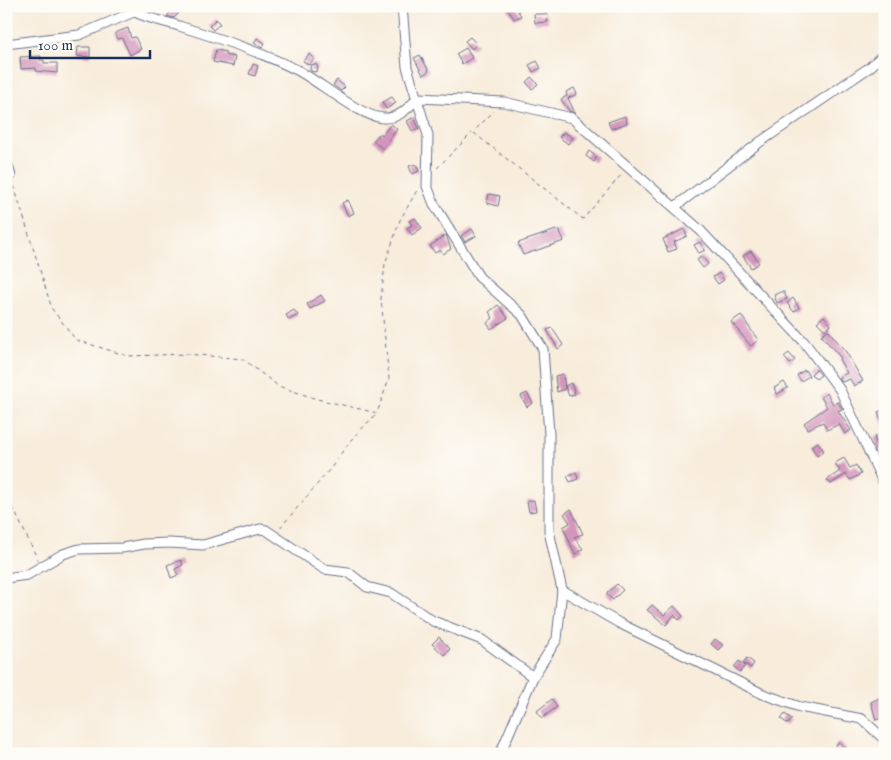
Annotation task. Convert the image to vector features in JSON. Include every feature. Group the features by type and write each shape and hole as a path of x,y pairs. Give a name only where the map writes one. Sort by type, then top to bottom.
{"street":[{"path":"6,44 79,36 136,13 148,6"},
{"path":"402,6 408,67 428,135 426,186 434,204 479,277 522,315 543,349 549,434 549,531 562,590 557,639 534,676 500,754"},
{"path":"136,13 151,20 174,25 265,55 300,72 360,109 383,118 401,115 418,98 504,102 572,118 676,206 826,367 840,390 885,486"},
{"path":"676,206 760,142 870,67 885,53"},
{"path":"6,160 9,179"},
{"path":"6,578 27,575 63,554 79,549 122,548 144,544 203,544 260,529 266,530 287,546 324,569 348,572 367,587 390,593 433,621 482,640 534,676"},
{"path":"562,590 619,623 763,694 800,708 862,719 885,740"}],"path":[{"path":"274,535 297,504 330,468 348,442 377,412 388,379 381,299 385,264 400,220 426,178 504,102"},
{"path":"474,132 583,219 628,167"},
{"path":"9,179 52,309 76,340 128,356 187,354 243,358 278,386 317,400 377,412"},
{"path":"6,493 41,567"}],"building":[{"path":"506,6 515,6 521,16 514,19"},
{"path":"174,9 179,13 174,18 167,16"},
{"path":"534,14 547,14 548,22 535,23"},
{"path":"216,19 220,24 213,30 209,26"},
{"path":"128,28 131,38 135,37 141,49 130,55 122,38 117,39 115,33"},
{"path":"470,37 477,44 472,49 465,41"},
{"path":"257,38 265,43 262,48 254,43"},
{"path":"78,47 90,47 90,57 77,56"},
{"path":"466,48 472,58 462,64 456,54"},
{"path":"216,50 226,52 225,55 235,57 233,66 213,62"},
{"path":"309,54 314,59 309,65 303,61"},
{"path":"420,55 429,71 423,75 414,58"},
{"path":"41,56 40,60 44,60 44,63 57,63 57,73 36,71 36,68 21,69 20,57"},
{"path":"537,61 541,68 533,72 529,65"},
{"path":"253,64 258,66 255,76 249,74"},
{"path":"314,64 318,68 314,72 310,68"},
{"path":"531,77 538,84 532,89 526,82"},
{"path":"337,80 345,87 341,91 333,85"},
{"path":"574,88 577,94 568,98 575,113 569,111 561,99 567,96 566,92"},
{"path":"392,97 396,103 386,109 382,102"},
{"path":"625,116 627,123 611,129 608,122"},
{"path":"414,117 419,128 412,131 407,121"},
{"path":"391,124 397,129 383,149 373,141 380,133 382,135"},
{"path":"564,132 573,138 568,144 559,137"},
{"path":"589,151 597,157 594,162 586,156"},
{"path":"416,164 419,171 412,174 409,166"},
{"path":"489,194 500,196 498,206 487,203"},
{"path":"348,200 354,213 348,216 342,203"},
{"path":"415,218 422,228 412,235 407,228 412,225 409,221"},
{"path":"472,229 476,236 465,242 461,236"},
{"path":"559,229 564,241 523,255 518,243"},
{"path":"684,229 687,236 674,242 677,249 668,252 663,239"},
{"path":"446,235 451,249 443,254 440,250 435,253 430,246"},
{"path":"700,242 705,250 699,253 694,245"},
{"path":"751,251 759,263 751,268 743,256"},
{"path":"702,256 708,264 703,268 697,260"},
{"path":"719,273 724,280 718,284 713,277"},
{"path":"783,291 787,299 777,303 774,295"},
{"path":"321,295 325,301 310,309 307,304"},
{"path":"793,298 799,308 794,312 787,303"},
{"path":"498,305 508,318 491,329 487,323 493,318 489,312"},
{"path":"294,310 298,315 289,320 286,315"},
{"path":"741,315 758,340 751,346 731,322"},
{"path":"824,316 831,325 825,330 817,322"},
{"path":"552,328 563,345 558,349 547,330"},
{"path":"828,330 846,352 863,381 854,386 850,379 842,382 839,379 839,377 847,373 839,359 841,358 821,335"},
{"path":"789,353 795,360 790,364 784,357"},
{"path":"816,369 821,375 816,379 811,374"},
{"path":"805,370 809,376 801,381 797,375"},
{"path":"563,374 565,389 557,392 555,376"},
{"path":"784,382 788,388 777,394 774,388"},
{"path":"571,383 575,394 569,396 565,386"},
{"path":"527,393 533,403 527,407 521,396"},
{"path":"827,393 833,404 838,402 842,409 838,411 851,430 845,434 839,424 827,430 823,422 808,429 804,423 827,407 821,397"},
{"path":"885,409 885,429 878,412"},
{"path":"881,434 885,448 879,451 874,437"},
{"path":"818,442 824,451 817,456 811,446"},
{"path":"844,458 850,468 856,465 861,474 850,480 846,474 831,484 827,480 840,471 835,463"},
{"path":"576,472 578,479 570,482 567,476"},
{"path":"534,500 536,511 529,512 527,501"},
{"path":"571,509 583,534 574,537 583,549 575,554 563,527 570,523 564,514"},
{"path":"181,560 183,565 175,569 178,575 171,578 167,565"},
{"path":"617,584 623,590 613,600 606,594"},
{"path":"652,605 664,615 674,606 683,616 679,620 674,615 666,625 647,610"},
{"path":"439,637 450,649 444,655 432,644"},
{"path":"715,639 723,645 718,650 711,644"},
{"path":"747,658 754,663 751,668 743,663"},
{"path":"739,661 745,666 740,672 734,667"},
{"path":"885,695 885,706 882,707 885,717 876,720 871,702"},
{"path":"552,699 557,707 542,718 537,711"},
{"path":"785,714 792,719 788,724 781,719"},
{"path":"839,742 846,748 842,752 835,747"}]}
